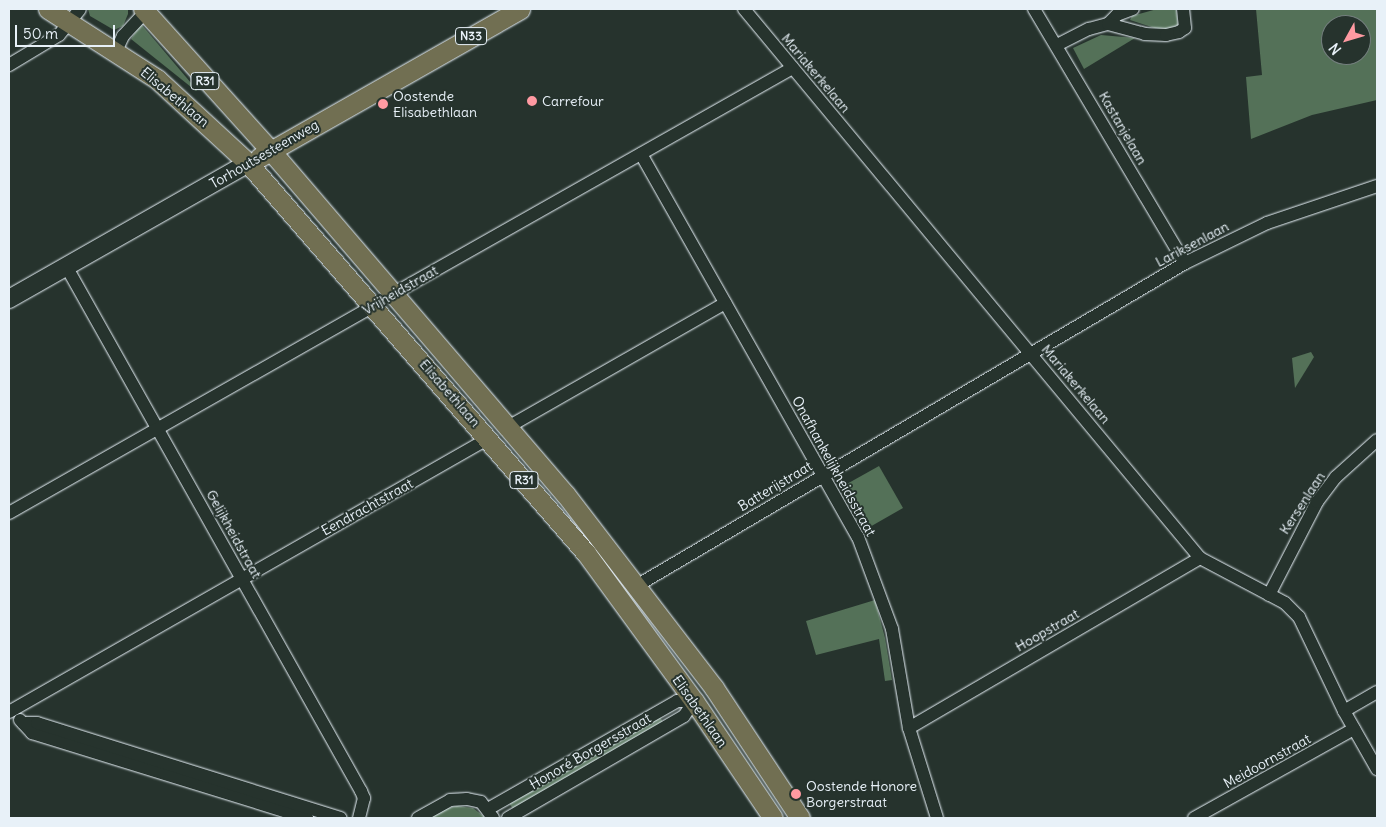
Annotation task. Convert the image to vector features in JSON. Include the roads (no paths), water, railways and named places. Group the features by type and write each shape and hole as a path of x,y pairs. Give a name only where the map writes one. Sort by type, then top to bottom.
{"main road":[{"name":"Elisabethlaan","path":"48,9 75,15 116,51 158,79 248,163 489,438 586,553 694,701 773,818"},
{"name":"Torhoutsesteenweg","path":"248,163 520,9"},
{"name":"Elisabethlaan","path":"145,10 271,151 508,427 638,585 714,688 800,818"},
{"name":"Vrijheidstraat","path":"373,306 393,294"},
{"name":"Eendrachtstraat","path":"489,438 508,427"},
{"name":"Honoré Borgersstraat","path":"694,701 714,688"}],"street":[{"name":"Mariakerkelaan","path":"744,9 1200,558 1285,603 1299,617 1344,711 1377,769"},
{"name":"Kastanjelaan","path":"1034,9 1185,263"},
{"path":"1108,24 1117,15 1133,9"},
{"path":"1057,45 1089,29 1108,24 1145,34 1166,35 1185,28 1183,9"},
{"path":"116,51 123,36 145,10"},
{"path":"9,65 59,35 75,15"},
{"name":"Vrijheidstraat","path":"393,294 792,68"},
{"name":"Onafhankelijkheidsstraat","path":"641,154 858,537 882,594 892,628 909,728 937,818"},
{"name":"Torhoutsesteenweg","path":"9,299 248,163"},
{"name":"Lariksenlaan","path":"1032,354 1185,263 1267,223 1377,186"},
{"name":"Gelijkheidstraat","path":"66,266 361,791 364,798 359,818"},
{"name":"Eendrachtstraat","path":"508,427 725,303"},
{"name":"Vrijheidstraat","path":"9,513 373,306"},
{"name":"Batterijstraat","path":"638,585 1032,354"},
{"name":"Eendrachtstraat","path":"10,712 489,438"},
{"name":"Kersenlaan","path":"1269,595 1317,502 1336,477 1377,440"},
{"name":"Hoopstraat","path":"909,728 1200,558"},
{"path":"1344,711 1377,692"},
{"name":"Honoré Borgersstraat","path":"418,818 450,800 481,802 490,814 677,701 694,701 687,714 508,818"},
{"path":"10,712 32,733 341,818"},
{"name":"Meidoornstraat","path":"1194,818 1354,729"},
{"path":"191,776 306,818"}],"place":[{"name":"Carrefour","path":"532,101"},
{"name":"Oostende Elisabethlaan","path":"383,104"},
{"name":"Oostende Honore Borgerstraat","path":"796,794"}]}
